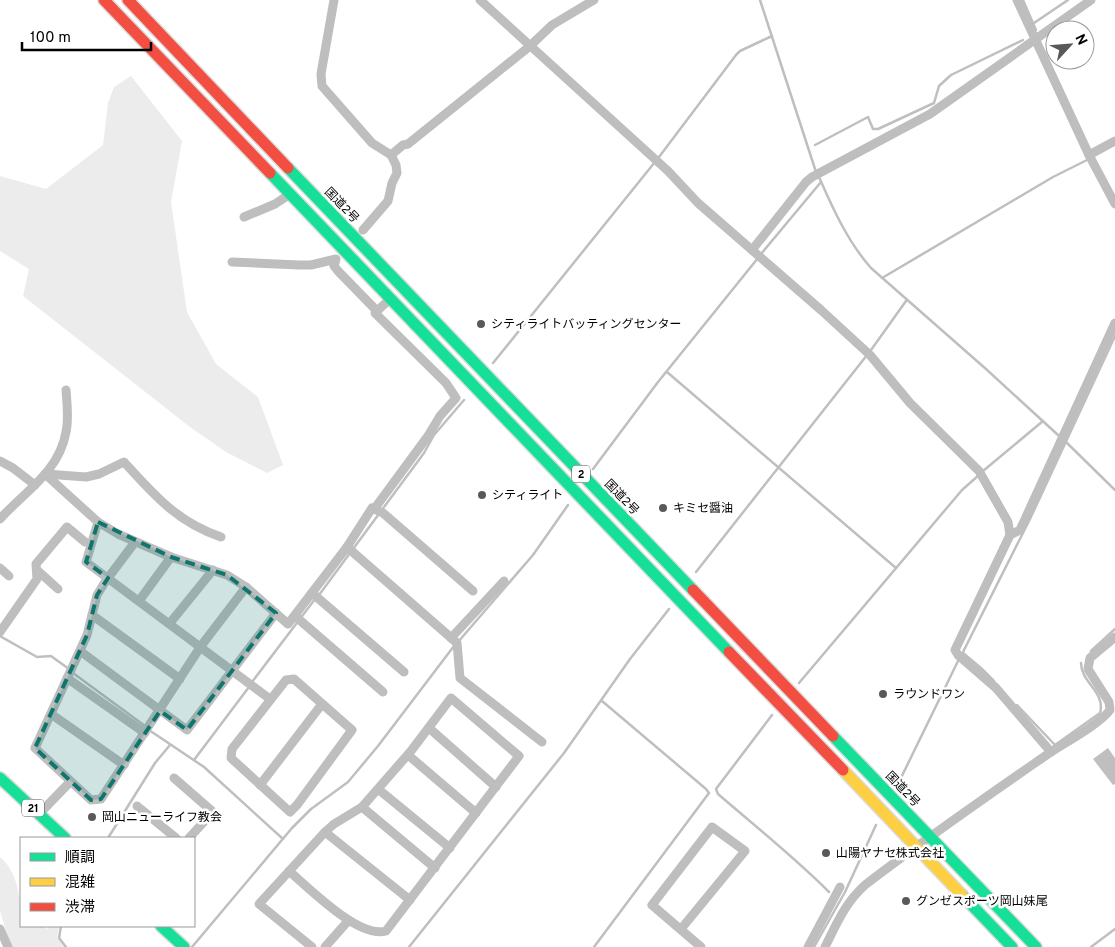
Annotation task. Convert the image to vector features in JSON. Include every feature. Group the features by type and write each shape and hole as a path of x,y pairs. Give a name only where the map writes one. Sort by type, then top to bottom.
{"main road":[{"name":"2","path":"104,0 1012,947"},
{"name":"国道2号","path":"128,0 1036,947"},
{"name":"21","path":"0,778 64,837"},
{"path":"162,927 184,947"}],"street":[{"path":"334,0 321,74 322,86 372,143 391,155 396,165 397,173 392,183 388,201 363,230"},
{"path":"480,0 656,160 698,203 868,354 910,403 981,473 1008,522 1010,535 956,646 958,656 996,688 1051,752"},
{"path":"391,155 402,145 408,144 530,46 552,25 594,0"},
{"path":"1017,0 1089,155 1115,204"},
{"path":"757,254 806,182 930,114 1091,0"},
{"path":"1089,155 1115,141"},
{"path":"244,217 275,204 290,194"},
{"path":"232,262 311,265 336,259 334,266 338,272 377,311 375,313 446,384 456,398 440,416 378,510"},
{"path":"377,311 390,299"},
{"path":"1010,535 1020,530 1115,323"},
{"path":"446,384 459,371"},
{"path":"0,519 52,467 63,447 67,431 68,412 66,390"},
{"path":"0,461 13,468 35,485"},
{"path":"45,474 86,477 99,474 124,462 158,500 202,530 221,537"},
{"path":"45,474 98,522 118,534 171,557 227,575 246,587 288,624 298,618 350,550 372,508 378,510 473,591"},
{"path":"98,522 86,562 270,699"},
{"path":"0,632 3,618 38,579 36,564 39,559 67,527 85,542"},
{"path":"135,542 97,596 87,635 35,748 91,800 101,799 148,730 201,646 246,587"},
{"path":"350,550 457,643 460,678 542,742"},
{"path":"139,601 171,557"},
{"path":"0,568 9,576"},
{"path":"37,570 58,589"},
{"path":"170,623 212,570"},
{"path":"452,639 504,581"},
{"path":"315,595 404,672"},
{"path":"92,614 180,679"},
{"path":"80,650 187,730 276,614"},
{"path":"298,618 383,692"},
{"path":"808,947 842,894 865,885 930,837 1105,716 1110,710 1109,702 1088,669 1090,658 1115,637"},
{"path":"69,673 148,730"},
{"path":"294,679 352,730 297,806 290,812 231,758 232,749 270,699 286,680 294,679"},
{"path":"289,871 348,921 376,932 386,932 519,756 451,698 408,755 362,807 334,824 325,832 289,871 259,904 312,947"},
{"path":"260,785 322,704"},
{"path":"51,714 124,765"},
{"path":"429,728 496,787"},
{"path":"408,755 476,813"},
{"path":"174,778 213,812 190,837"},
{"path":"39,814 70,782"},
{"path":"378,789 450,848"},
{"path":"138,806 175,837"},
{"path":"362,807 435,868"},
{"path":"680,930 745,851 712,826 652,905 680,930 701,947"},
{"path":"325,832 410,900"},
{"path":"825,947 842,894"},
{"path":"325,947 348,921"},
{"path":"0,929 8,947"}],"highlighted area":[{"path":"98,522 171,557 227,575 276,613 187,730 160,711 101,799 91,800 35,748 87,635 97,595 108,578 86,562"}],"shaded area":[{"path":"131,76 182,141 171,202 187,312 216,364 258,397 283,465 267,473 226,452 190,427 23,296 29,269 0,251 0,176 46,189 103,145 108,103 114,87"},
{"path":"1108,748 1115,758 1115,784 1113,785 1093,759"},
{"path":"0,857 11,871 18,889 20,927 45,927 47,929 50,927 59,927 57,938 64,947 11,947 0,911"}],"waterway":[{"path":"760,0 816,172"},
{"path":"1023,0 1036,30"},
{"path":"1034,23 1068,0"},
{"path":"493,363 659,157 736,55 740,51 772,36"},
{"path":"815,145 868,117 873,129 878,129 934,103 939,86 951,75 1023,40"},
{"path":"882,278 1053,177 1087,160"},
{"path":"819,177 848,236 871,268 1058,435"},
{"path":"761,254 821,182"},
{"path":"593,469 658,382 758,258"},
{"path":"696,572 871,350 906,301"},
{"path":"962,654 1030,519 1115,336"},
{"path":"667,372 896,568"},
{"path":"353,549 424,453 434,435 464,400"},
{"path":"983,471 1043,421"},
{"path":"1066,442 1115,490"},
{"path":"799,683 962,490 979,475"},
{"path":"458,642 533,555 568,505"},
{"path":"319,595 350,553"},
{"path":"252,682 315,599"},
{"path":"409,947 564,753 630,659 669,609"},
{"path":"1091,651 1115,629"},
{"path":"0,636 37,657 51,656 69,669"},
{"path":"192,947 292,828 311,809 348,782 378,746 454,646"},
{"path":"963,653 994,681"},
{"path":"898,784 959,659"},
{"path":"1017,705 1055,745 1100,713 1100,699 1085,676 1081,663"},
{"path":"73,673 145,726"},
{"path":"194,760 249,687"},
{"path":"594,947 709,793 602,701"},
{"path":"772,715 716,789 718,794 829,892"},
{"path":"149,730 204,767 283,839"},
{"path":"109,837 155,763 170,745"},
{"path":"814,947 845,892 876,825"},
{"path":"61,927 59,938 66,947"},
{"path":"1091,947 1115,929"}],"traffic: fast":[{"path":"288,168 693,590"},
{"path":"270,173 729,652"},
{"path":"833,736 1036,947"},
{"path":"0,778 64,837"},
{"path":"962,895 1012,947"},
{"path":"162,927 184,947"}],"traffic: slow":[{"path":"843,770 962,895"}],"traffic: jam":[{"path":"104,0 270,173"},
{"path":"128,0 288,168"},
{"path":"693,590 833,736"},
{"path":"729,652 843,770"}],"place":[{"name":"シティライトバッティングセンター","path":"481,324"},
{"name":"シティライト","path":"482,495"},
{"name":"キミセ醤油","path":"663,508"},
{"name":"ラウンドワン","path":"883,694"},
{"name":"岡山ニューライフ教会","path":"92,817"},
{"name":"山陽ヤナセ株式会社","path":"826,853"},
{"name":"グンゼスポーツ岡山妹尾","path":"906,901"}]}
